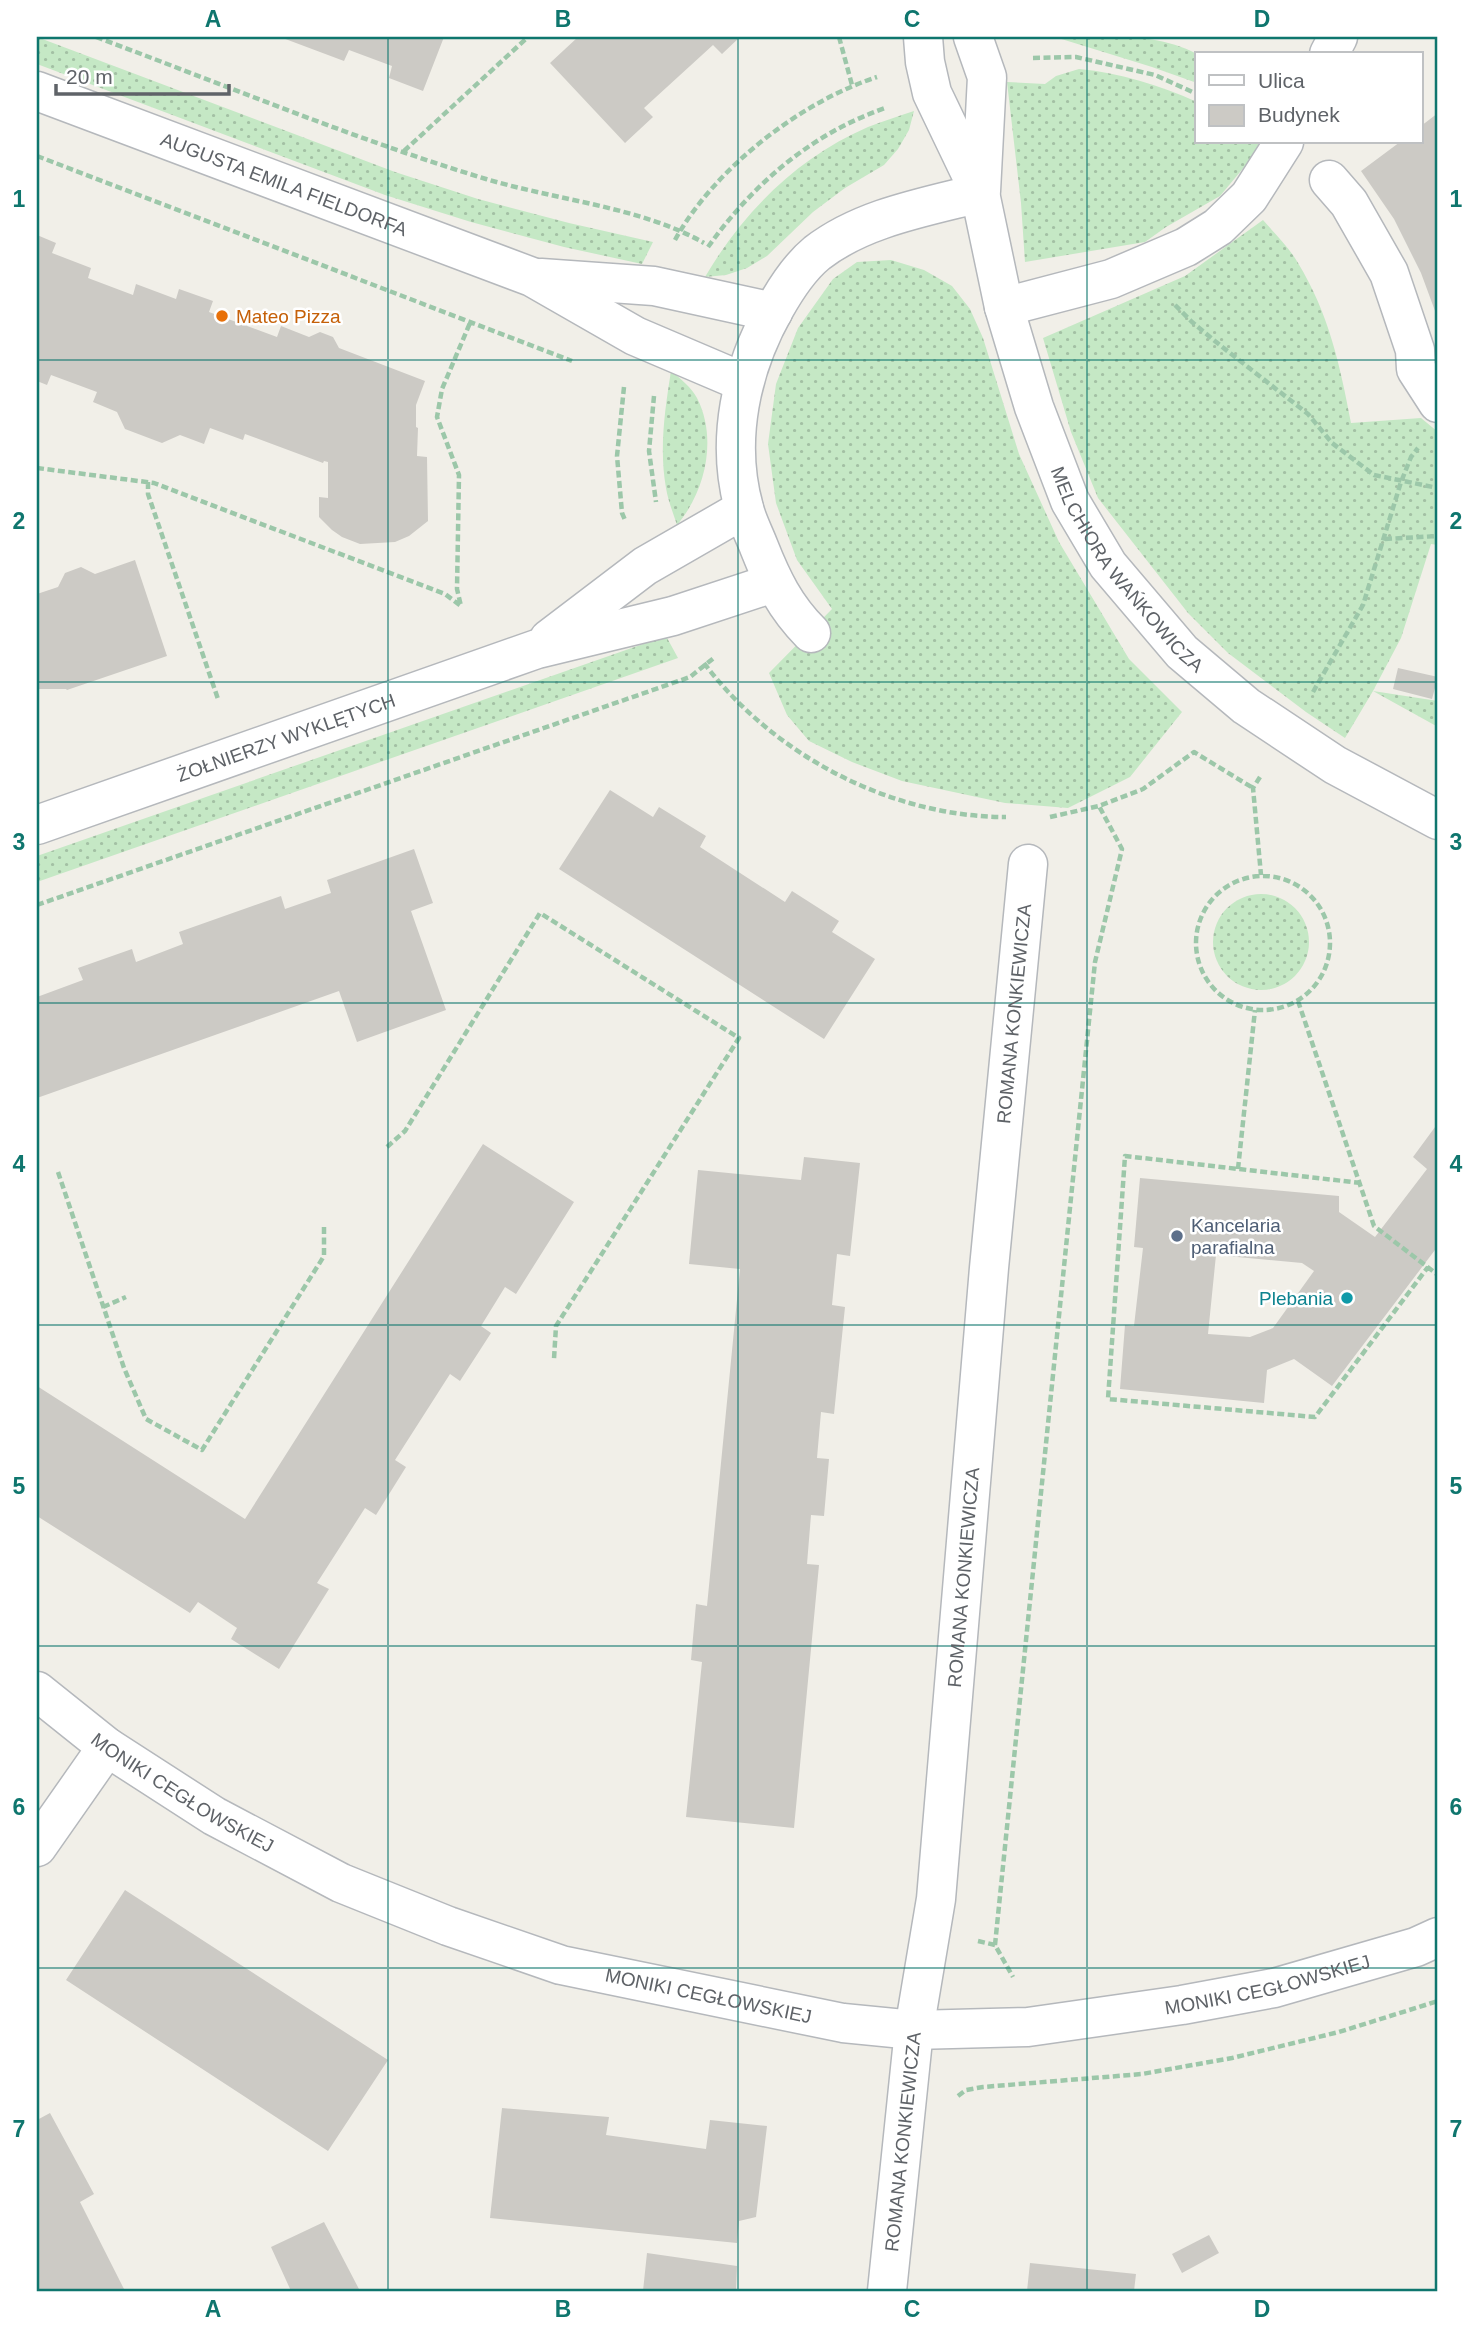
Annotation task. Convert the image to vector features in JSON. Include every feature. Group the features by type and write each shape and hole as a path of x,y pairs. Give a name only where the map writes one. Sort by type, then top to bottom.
{"street":[{"name":"MELCHIORA WAŃKOWICZA","path":"973,37 987,77 980,193"},
{"name":"MELCHIORA WAŃKOWICZA","path":"924,49 932,93 980,193 1004,307 1034,407 1070,500 1108,565 1182,652 1246,706 1335,765 1438,820"},
{"name":"AUGUSTA EMILA FIELDORFA","path":"37,91 532,277 635,336 743,382"},
{"path":"1004,307 1111,279 1186,247 1218,227 1249,197 1283,144"},
{"path":"1329,180 1349,203 1390,273 1415,350 1416,369 1438,403"},
{"path":"811,633 793,615 773,583 744,509 738,480 736,431 743,382 760,335 784,293 815,255 850,231 980,193"},
{"name":"AUGUSTA EMILA FIELDORFA","path":"532,277 654,286 773,312"},
{"name":"ŻOŁNIERZY WYKLĘTYCH","path":"537,649 645,566 744,509"},
{"name":"ŻOŁNIERZY WYKLĘTYCH","path":"37,825 537,649 673,616 773,583"},
{"name":"ROMANA KONKIEWICZA","path":"887,2291 914,2029 936,1899 988,1282 1028,864"},
{"name":"MONIKI CEGŁOWSKIEJ","path":"37,1691 107,1747 214,1816 341,1883 448,1926 561,1965 844,2023 914,2029 1028,2027 1182,2005 1274,1988 1416,1947 1438,1937"},
{"path":"37,1847 107,1747"}],"path":[{"path":"96,37 404,152 487,179 664,223 709,246"},
{"path":"404,152 528,37"},
{"path":"839,37 852,85"},
{"path":"654,286 680,231 712,189 759,143 804,110 924,49"},
{"path":"1030,58 1076,57 1155,75 1195,93"},
{"path":"37,156 573,362"},
{"path":"1149,262 1178,309 1308,414 1332,443 1374,475 1438,488"},
{"path":"37,468 148,482 445,594 461,606 457,589 459,475 437,417 442,389 470,323"},
{"path":"635,336 629,351 624,382 617,456 622,513 645,566"},
{"path":"1325,674 1363,605 1401,482 1411,457 1422,443"},
{"path":"148,482 148,495 218,699"},
{"path":"1385,539 1438,536"},
{"path":"673,616 705,665 738,702 772,732 838,776 911,806 986,817 1012,817"},
{"path":"37,905 690,677"},
{"path":"1039,817 1052,817 1099,807 1143,789 1194,752 1253,788 1261,875"},
{"path":"1013,1989 1013,1977 995,1945 1096,962 1122,849 1099,807"},
{"path":"1261,875 1283,878 1303,888 1318,904 1328,924 1331,946 1326,968 1314,987 1297,1001 1277,1009 1255,1010 1233,1003 1215,990 1202,973 1196,951 1197,928 1205,908 1220,891 1239,879 1261,875"},
{"path":"387,1147 405,1131 540,913 739,1038 556,1326 554,1359"},
{"path":"1297,1001 1374,1226 1438,1275"},
{"path":"1238,1169 1255,1010"},
{"path":"1361,1183 1125,1156 1108,1399 1315,1417 1428,1267"},
{"path":"58,1172 124,1368 146,1419 202,1450 324,1256 324,1226"},
{"path":"103,1307 125,1297"},
{"path":"930,1932 995,1945"},
{"path":"951,2100 966,2090 983,2087 1142,2074 1232,2058 1339,2032 1438,2001"}],"green space":[{"path":"37,37 395,172 478,199 653,242 642,264 564,247 385,195 37,64"},
{"path":"1055,37 1128,37 1180,47 1195,53 1195,82"},
{"path":"1079,69 1110,73 1168,90 1195,101 1195,144 1258,144 1255,154 1220,196 1145,242 1025,262 1007,82 1045,84 1056,76"},
{"path":"914,111 909,130 884,165 845,188 813,212 767,256 747,268 726,275 705,277 720,253 755,209 796,171 842,139"},
{"path":"1263,220 1294,257 1318,301 1338,360 1351,423 1421,418 1438,432 1438,545 1431,544 1401,638 1345,738 1228,653 1188,613 1098,498 1071,432 1043,338 1185,276"},
{"path":"891,260 924,270 952,286 970,309 983,338 1019,454 1059,542 1129,659 1182,712 1130,777 1068,808 1005,803 902,781 852,762 809,741 787,715 769,673 832,609 797,560 776,503 768,444 776,384 798,328 833,279 857,262"},
{"path":"671,371 697,398 707,430 707,448 701,481 687,512 677,525 667,493 663,459"},
{"path":"666,636 678,658 37,882 37,856"},
{"path":"1373,691 1438,701 1438,727"},
{"path":"1261,894 1279,898 1295,908 1305,924 1309,942 1305,960 1295,976 1279,986 1261,990 1243,986 1227,976 1217,960 1213,942 1217,924 1227,908 1243,898"}],"building":[{"path":"280,37 444,37 423,91 389,78 392,66 349,50 344,61"},
{"path":"578,37 740,37 722,54 713,45 644,108 653,117 625,143 550,63"},
{"path":"1438,113 1438,319 1421,273 1394,219 1361,171 1397,144 1422,144 1422,125"},
{"path":"37,235 56,243 52,253 91,268 88,278 133,295 136,284 176,299 179,289 213,301 209,312 277,337 281,326 309,337 320,332 333,337 339,348 425,381 416,405 416,427 417,456 427,457 428,521 409,536 395,542 360,544 342,537 319,517 319,497 328,498 328,462 323,463 245,434 243,440 210,428 204,444 180,435 162,443 125,429 117,412 93,402 97,392 51,375 47,385 37,381"},
{"path":"135,560 167,656 67,690 37,689 37,594 58,587 65,573 81,567 95,574"},
{"path":"1398,668 1438,677 1432,699 1393,689"},
{"path":"610,790 653,817 659,807 706,836 700,847 785,902 792,891 839,921 832,932 875,959 824,1039 559,869"},
{"path":"414,849 433,903 411,911 446,1010 357,1042 339,991 37,1098 37,997 83,980 78,968 132,949 136,962 183,944 179,932 281,896 285,909 331,893 327,880"},
{"name":"Plebania","path":"1438,1123 1438,1246 1332,1386 1294,1359 1267,1370 1264,1403 1120,1389 1125,1325 1134,1326 1143,1248 1134,1247 1140,1178 1339,1196 1339,1212 1375,1237 1427,1169 1413,1157","holes":["1216,1255 1302,1263 1314,1271 1273,1328 1250,1337 1208,1334"]},
{"path":"483,1144 574,1202 516,1294 505,1287 481,1326 491,1333 460,1381 450,1374 395,1460 406,1467 376,1515 365,1508 317,1583 329,1589 279,1669 231,1639 237,1628 198,1602 190,1613 37,1516 37,1386 245,1519"},
{"path":"804,1157 860,1163 850,1256 837,1254 832,1305 845,1307 834,1414 821,1412 817,1458 829,1459 824,1516 811,1515 807,1564 819,1565 794,1828 686,1817 702,1662 691,1660 696,1604 707,1606 740,1269 689,1264 698,1170 801,1180"},
{"path":"125,1890 388,2060 328,2151 66,1980"},
{"path":"502,2108 609,2117 606,2135 706,2149 710,2120 767,2126 756,2217 739,2221 737,2243 490,2218"},
{"path":"50,2113 94,2194 80,2202 125,2291 37,2291 37,2120"},
{"path":"324,2222 360,2291 291,2291 271,2247"},
{"path":"1209,2235 1219,2253 1182,2273 1172,2254"},
{"path":"647,2253 737,2266 736,2291 643,2291"},
{"path":"1030,2263 1136,2274 1134,2291 1027,2291"}],"place":[{"name":"Mateo Pizza","path":"222,316"},
{"name":"Kancelaria parafialna","path":"1177,1236"},
{"name":"Plebania","path":"1347,1298"}]}
